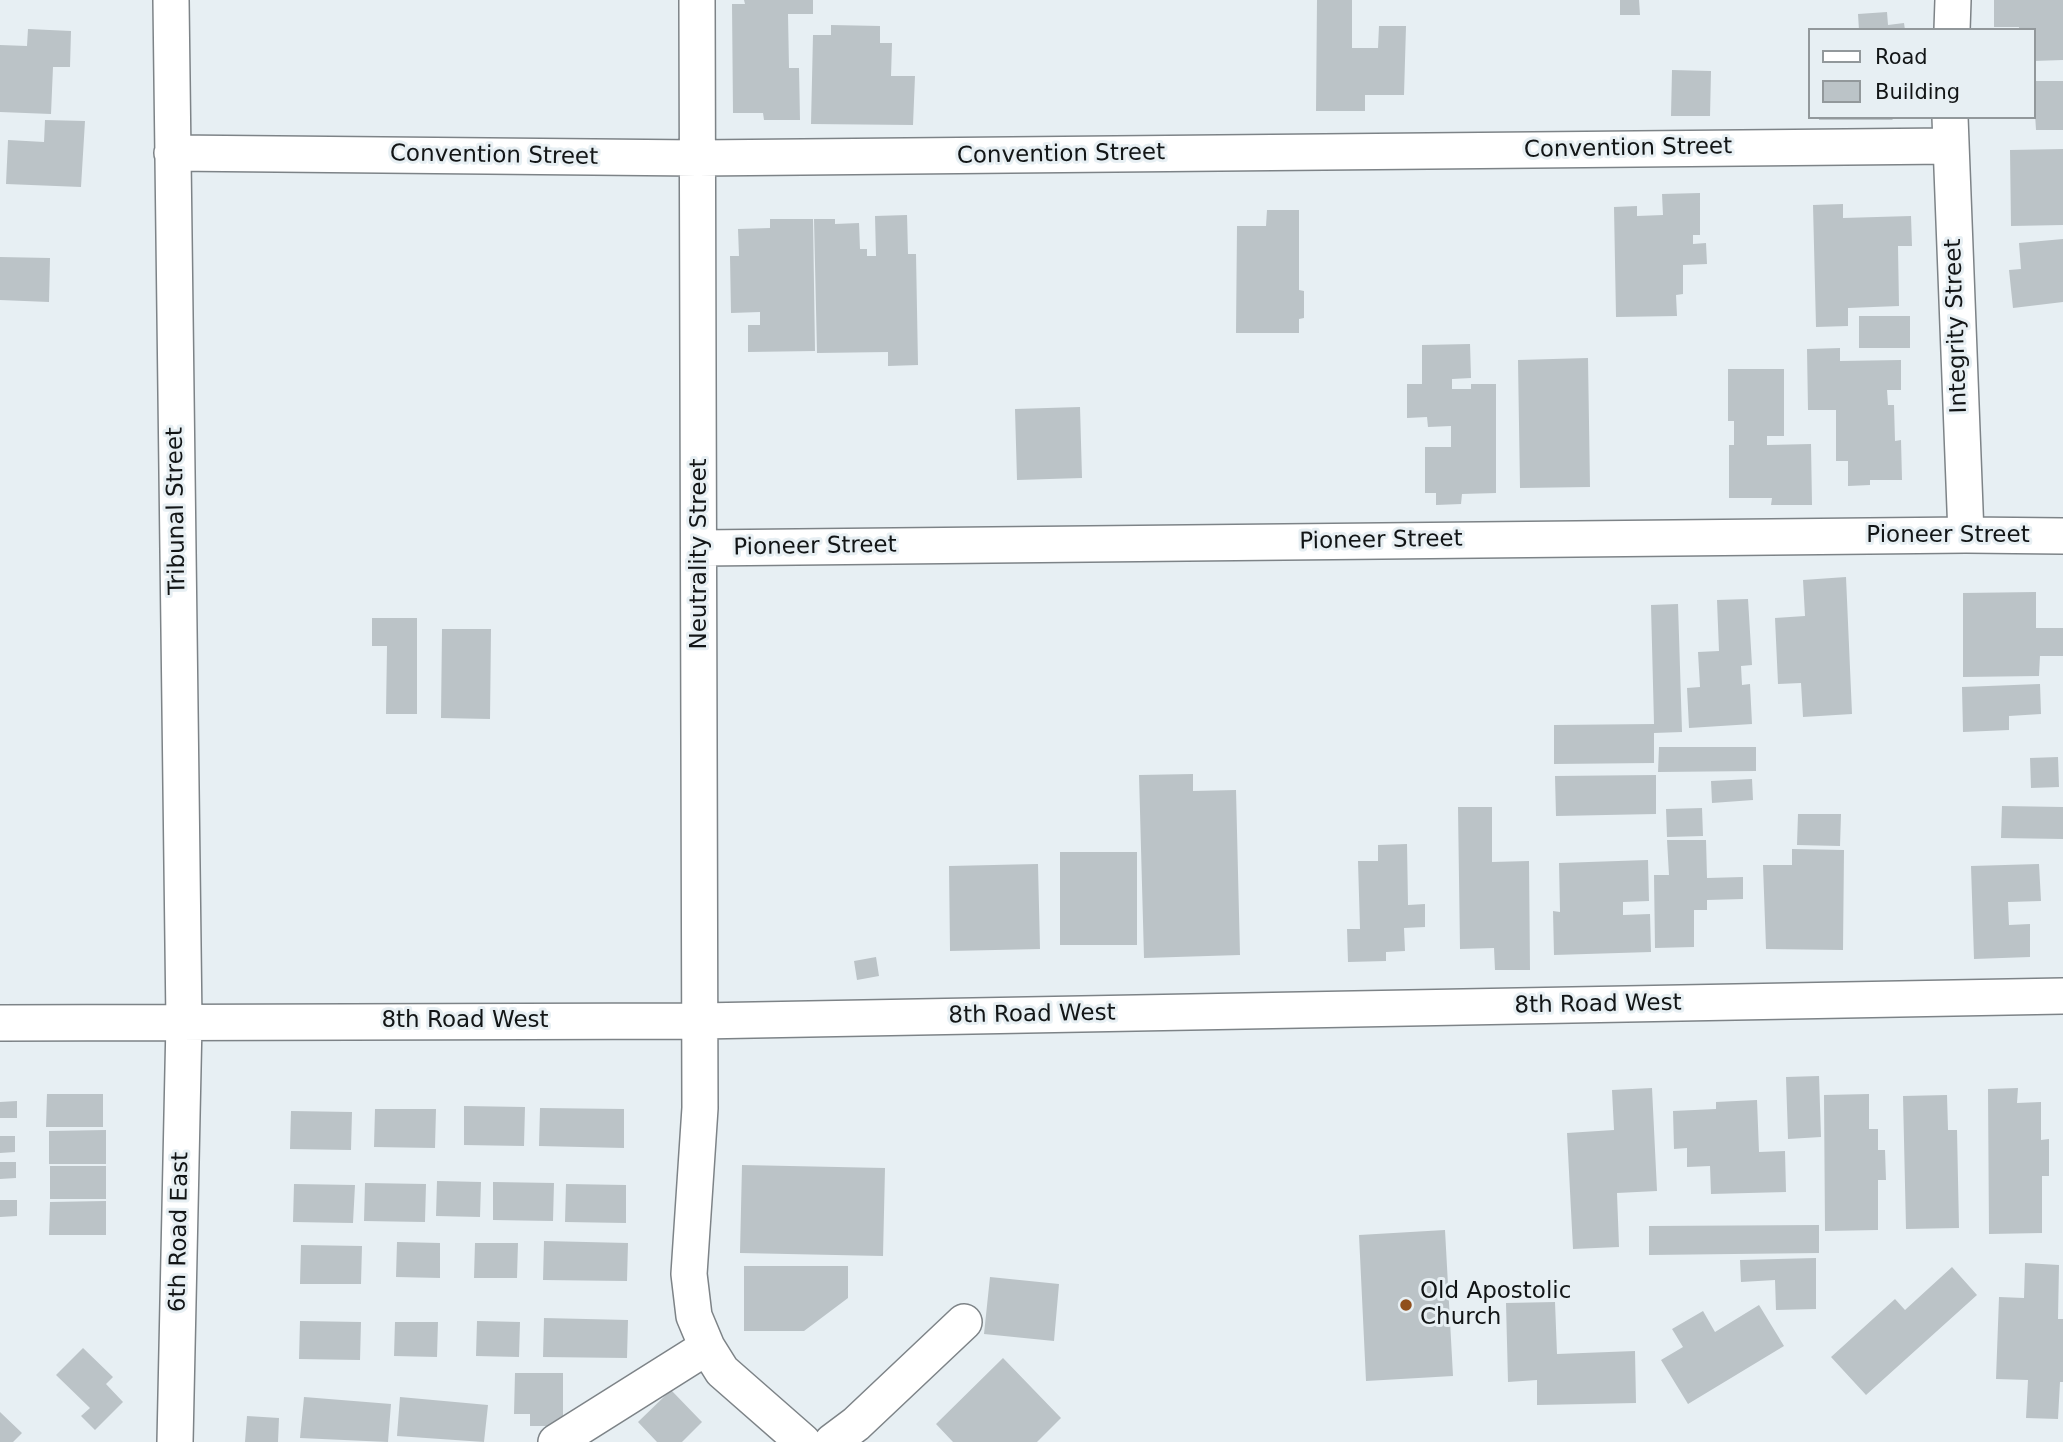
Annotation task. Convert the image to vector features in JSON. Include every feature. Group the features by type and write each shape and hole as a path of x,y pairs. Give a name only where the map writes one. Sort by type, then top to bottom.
{"street":[{"name":"Tribunal Street","path":"171,0 184,1022"},
{"name":"Neutrality Street","path":"697,0 700,1108 689,1274 694,1316 707,1347 722,1371 803,1442"},
{"path":"1952,28 1953,0"},
{"name":"Convention Street","path":"172,153 698,158 1950,131"},
{"name":"Integrity Street","path":"1950,131 1966,535"},
{"name":"Pioneer Street","path":"700,548 2063,536"},
{"name":"8th Road West","path":"0,1023 700,1021 2063,996"},
{"name":"6th Road East","path":"175,1442 184,1022"},
{"path":"832,1442 856,1424 964,1322"},
{"path":"556,1442 707,1347"}],"building":[{"path":"744,0 813,0 813,14 788,14 789,68 799,68 800,120 764,120 763,113 733,113 732,4 745,4"},
{"path":"1317,0 1352,0 1352,48 1378,48 1379,26 1406,26 1404,95 1365,95 1365,111 1316,111"},
{"path":"1620,0 1639,0 1640,15 1620,15"},
{"path":"1994,0 2063,0 2063,60 2035,61 2035,28 1994,27"},
{"path":"1887,12 1888,25 1904,23 1905,28 1859,28 1858,14"},
{"path":"831,25 880,26 880,43 892,43 891,76 915,76 913,125 811,124 813,35 831,35"},
{"path":"28,29 71,31 70,67 53,67 51,114 0,112 0,45 27,46"},
{"path":"1672,70 1711,71 1710,116 1671,116"},
{"path":"2035,81 2063,81 2063,130 2036,130"},
{"path":"1819,119 1893,119 1892,120"},
{"path":"45,120 85,121 81,187 6,184 8,140 44,142"},
{"path":"2063,149 2063,225 2011,226 2010,150"},
{"path":"1700,193 1700,235 1693,235 1693,244 1706,243 1707,264 1683,265 1683,294 1676,295 1677,316 1616,317 1614,207 1637,206 1637,216 1663,215 1662,194"},
{"path":"1843,204 1843,218 1911,216 1912,246 1898,246 1899,306 1848,308 1848,326 1816,327 1813,205"},
{"path":"1267,210 1299,210 1299,290 1304,291 1304,318 1299,319 1299,333 1236,333 1237,226 1266,226"},
{"path":"907,215 908,254 916,254 918,365 888,366 888,352 817,353 814,219 835,219 835,224 859,223 860,249 867,249 867,256 876,256 875,216"},
{"path":"770,219 813,219 815,351 748,352 748,325 760,325 760,312 731,313 730,256 739,256 738,229 770,228"},
{"path":"2063,239 2063,302 2013,308 2009,270 2021,269 2019,243"},
{"path":"0,257 50,258 49,302 0,300"},
{"path":"1859,316 1910,316 1910,348 1859,348"},
{"path":"1470,344 1471,378 1452,379 1452,389 1471,389 1471,384 1496,384 1496,493 1462,494 1461,504 1436,505 1436,493 1425,493 1425,447 1451,447 1451,426 1428,427 1427,417 1407,418 1407,384 1422,384 1422,345"},
{"path":"1840,348 1840,361 1901,360 1901,390 1887,390 1888,405 1894,405 1895,441 1901,440 1902,480 1870,480 1870,485 1848,486 1848,461 1836,461 1836,410 1808,410 1807,349"},
{"path":"1588,358 1590,487 1520,488 1518,360"},
{"path":"1728,369 1784,369 1784,436 1767,436 1767,445 1811,444 1812,505 1771,505 1772,498 1729,498 1729,445 1734,445 1734,421 1728,421"},
{"path":"1080,407 1082,478 1017,480 1015,409"},
{"path":"1846,577 1852,714 1803,717 1801,683 1778,684 1775,618 1805,616 1803,580"},
{"path":"2036,592 2036,628 2063,628 2063,656 2040,656 2039,676 1963,677 1963,593"},
{"path":"1748,599 1752,665 1741,666 1742,685 1750,684 1752,724 1689,728 1687,688 1700,687 1698,652 1719,651 1717,600"},
{"path":"1678,604 1682,732 1654,733 1654,763 1554,764 1554,725 1654,724 1651,605"},
{"path":"372,618 417,618 417,714 386,714 387,646 372,646"},
{"path":"442,629 491,629 490,719 441,718"},
{"path":"2040,684 2041,714 2009,716 2009,730 1963,732 1962,687"},
{"path":"1659,747 1756,747 1756,771 1658,772"},
{"path":"2058,757 2059,787 2031,788 2030,758"},
{"path":"1193,774 1193,791 1236,790 1240,955 1144,958 1139,775"},
{"path":"1656,775 1656,814 1556,816 1555,776"},
{"path":"1752,779 1753,800 1712,803 1711,781"},
{"path":"2002,806 2063,807 2063,839 2001,838"},
{"path":"1458,807 1492,807 1492,862 1529,861 1530,970 1495,970 1494,948 1460,949"},
{"path":"1702,808 1703,836 1667,837 1666,809"},
{"path":"1798,814 1841,814 1840,846 1797,845"},
{"path":"1667,840 1706,840 1707,878 1743,877 1743,899 1707,900 1707,910 1694,910 1694,947 1655,948 1654,875 1669,875"},
{"path":"1407,844 1408,905 1425,904 1425,927 1404,928 1405,951 1386,952 1386,961 1348,962 1347,929 1360,929 1358,861 1378,861 1378,845"},
{"path":"1792,849 1844,850 1843,950 1766,949 1763,865 1792,865"},
{"path":"1060,852 1137,852 1137,945 1060,945"},
{"path":"1648,860 1649,901 1623,902 1623,915 1650,914 1651,952 1554,955 1553,911 1560,912 1559,863"},
{"path":"1038,864 1040,949 950,951 949,866"},
{"path":"2039,864 2041,901 2008,902 2009,925 2030,924 2030,957 1974,959 1971,866"},
{"path":"876,957 879,976 857,980 854,961"},
{"path":"1819,1076 1821,1137 1788,1139 1786,1077"},
{"path":"1652,1088 1657,1191 1617,1193 1619,1247 1573,1249 1567,1133 1614,1130 1612,1090"},
{"path":"2018,1088 2017,1103 2041,1102 2041,1140 2049,1139 2049,1176 2042,1176 2042,1233 1989,1234 1988,1089"},
{"path":"47,1094 103,1094 103,1127 46,1127"},
{"path":"1869,1094 1869,1129 1878,1129 1878,1150 1885,1150 1886,1180 1878,1180 1878,1230 1825,1231 1824,1095"},
{"path":"1947,1095 1948,1130 1957,1130 1959,1228 1906,1229 1903,1096"},
{"path":"1757,1100 1759,1152 1785,1151 1786,1192 1711,1194 1710,1166 1687,1167 1687,1148 1674,1149 1673,1111 1716,1109 1716,1102"},
{"path":"17,1101 17,1118 0,1118 0,1102"},
{"path":"464,1106 525,1107 524,1146 464,1145"},
{"path":"540,1108 624,1109 624,1148 539,1146"},
{"path":"375,1109 436,1109 435,1148 374,1147"},
{"path":"291,1111 352,1112 351,1150 290,1149"},
{"path":"106,1130 106,1164 49,1164 49,1131"},
{"path":"0,1136 15,1136 15,1152 0,1153"},
{"path":"0,1162 16,1162 16,1178 0,1179"},
{"path":"742,1165 885,1168 883,1256 740,1253"},
{"path":"50,1166 106,1166 106,1199 50,1199"},
{"path":"437,1181 481,1182 480,1217 436,1216"},
{"path":"493,1182 554,1183 553,1221 493,1220"},
{"path":"365,1183 426,1184 425,1222 364,1221"},
{"path":"294,1184 355,1185 353,1223 293,1222"},
{"path":"566,1184 626,1185 626,1223 565,1222"},
{"path":"0,1200 17,1200 17,1216 0,1217"},
{"path":"106,1201 106,1235 49,1235 50,1202"},
{"path":"1819,1225 1819,1253 1649,1255 1649,1226"},
{"name":"Old Apostolic Church","path":"1445,1230 1453,1376 1366,1381 1359,1235"},
{"path":"544,1241 628,1243 627,1281 543,1280"},
{"path":"397,1242 440,1243 440,1278 396,1277"},
{"path":"475,1243 518,1243 517,1278 474,1278"},
{"path":"301,1245 362,1246 361,1284 300,1284"},
{"path":"1816,1258 1816,1309 1776,1310 1775,1280 1741,1282 1740,1260"},
{"path":"2025,1263 2059,1265 2058,1319 2063,1319 2063,1382 2060,1382 2058,1419 2026,1418 2028,1380 1996,1379 1999,1297 2024,1298"},
{"path":"744,1266 848,1266 848,1298 804,1331 744,1331"},
{"path":"1952,1267 1977,1295 1866,1395 1831,1357 1895,1299 1905,1310"},
{"path":"990,1277 1059,1284 1054,1341 984,1334"},
{"path":"1555,1302 1557,1354 1635,1351 1636,1403 1537,1405 1537,1380 1508,1382 1506,1303"},
{"path":"1759,1305 1784,1346 1688,1404 1661,1360 1683,1347 1672,1329 1703,1311 1715,1332"},
{"path":"544,1318 628,1320 627,1358 543,1357"},
{"path":"300,1321 361,1322 360,1360 299,1359"},
{"path":"477,1321 520,1322 519,1357 476,1356"},
{"path":"395,1322 438,1322 437,1357 394,1356"},
{"path":"83,1348 113,1377 106,1384 123,1402 95,1430 81,1416 90,1408 56,1375"},
{"path":"1003,1358 1061,1418 1037,1442 953,1442 936,1424"},
{"path":"515,1373 563,1373 563,1426 530,1426 530,1414 514,1414"},
{"path":"671,1390 702,1422 682,1442 657,1442 638,1422"},
{"path":"304,1397 391,1404 388,1442 300,1438"},
{"path":"400,1397 488,1405 484,1442 397,1436"},
{"path":"0,1412 22,1433 13,1442 0,1442"},
{"path":"247,1416 279,1418 278,1442 245,1442"}],"place":[{"name":"Old Apostolic Church","path":"1406,1305"}]}
